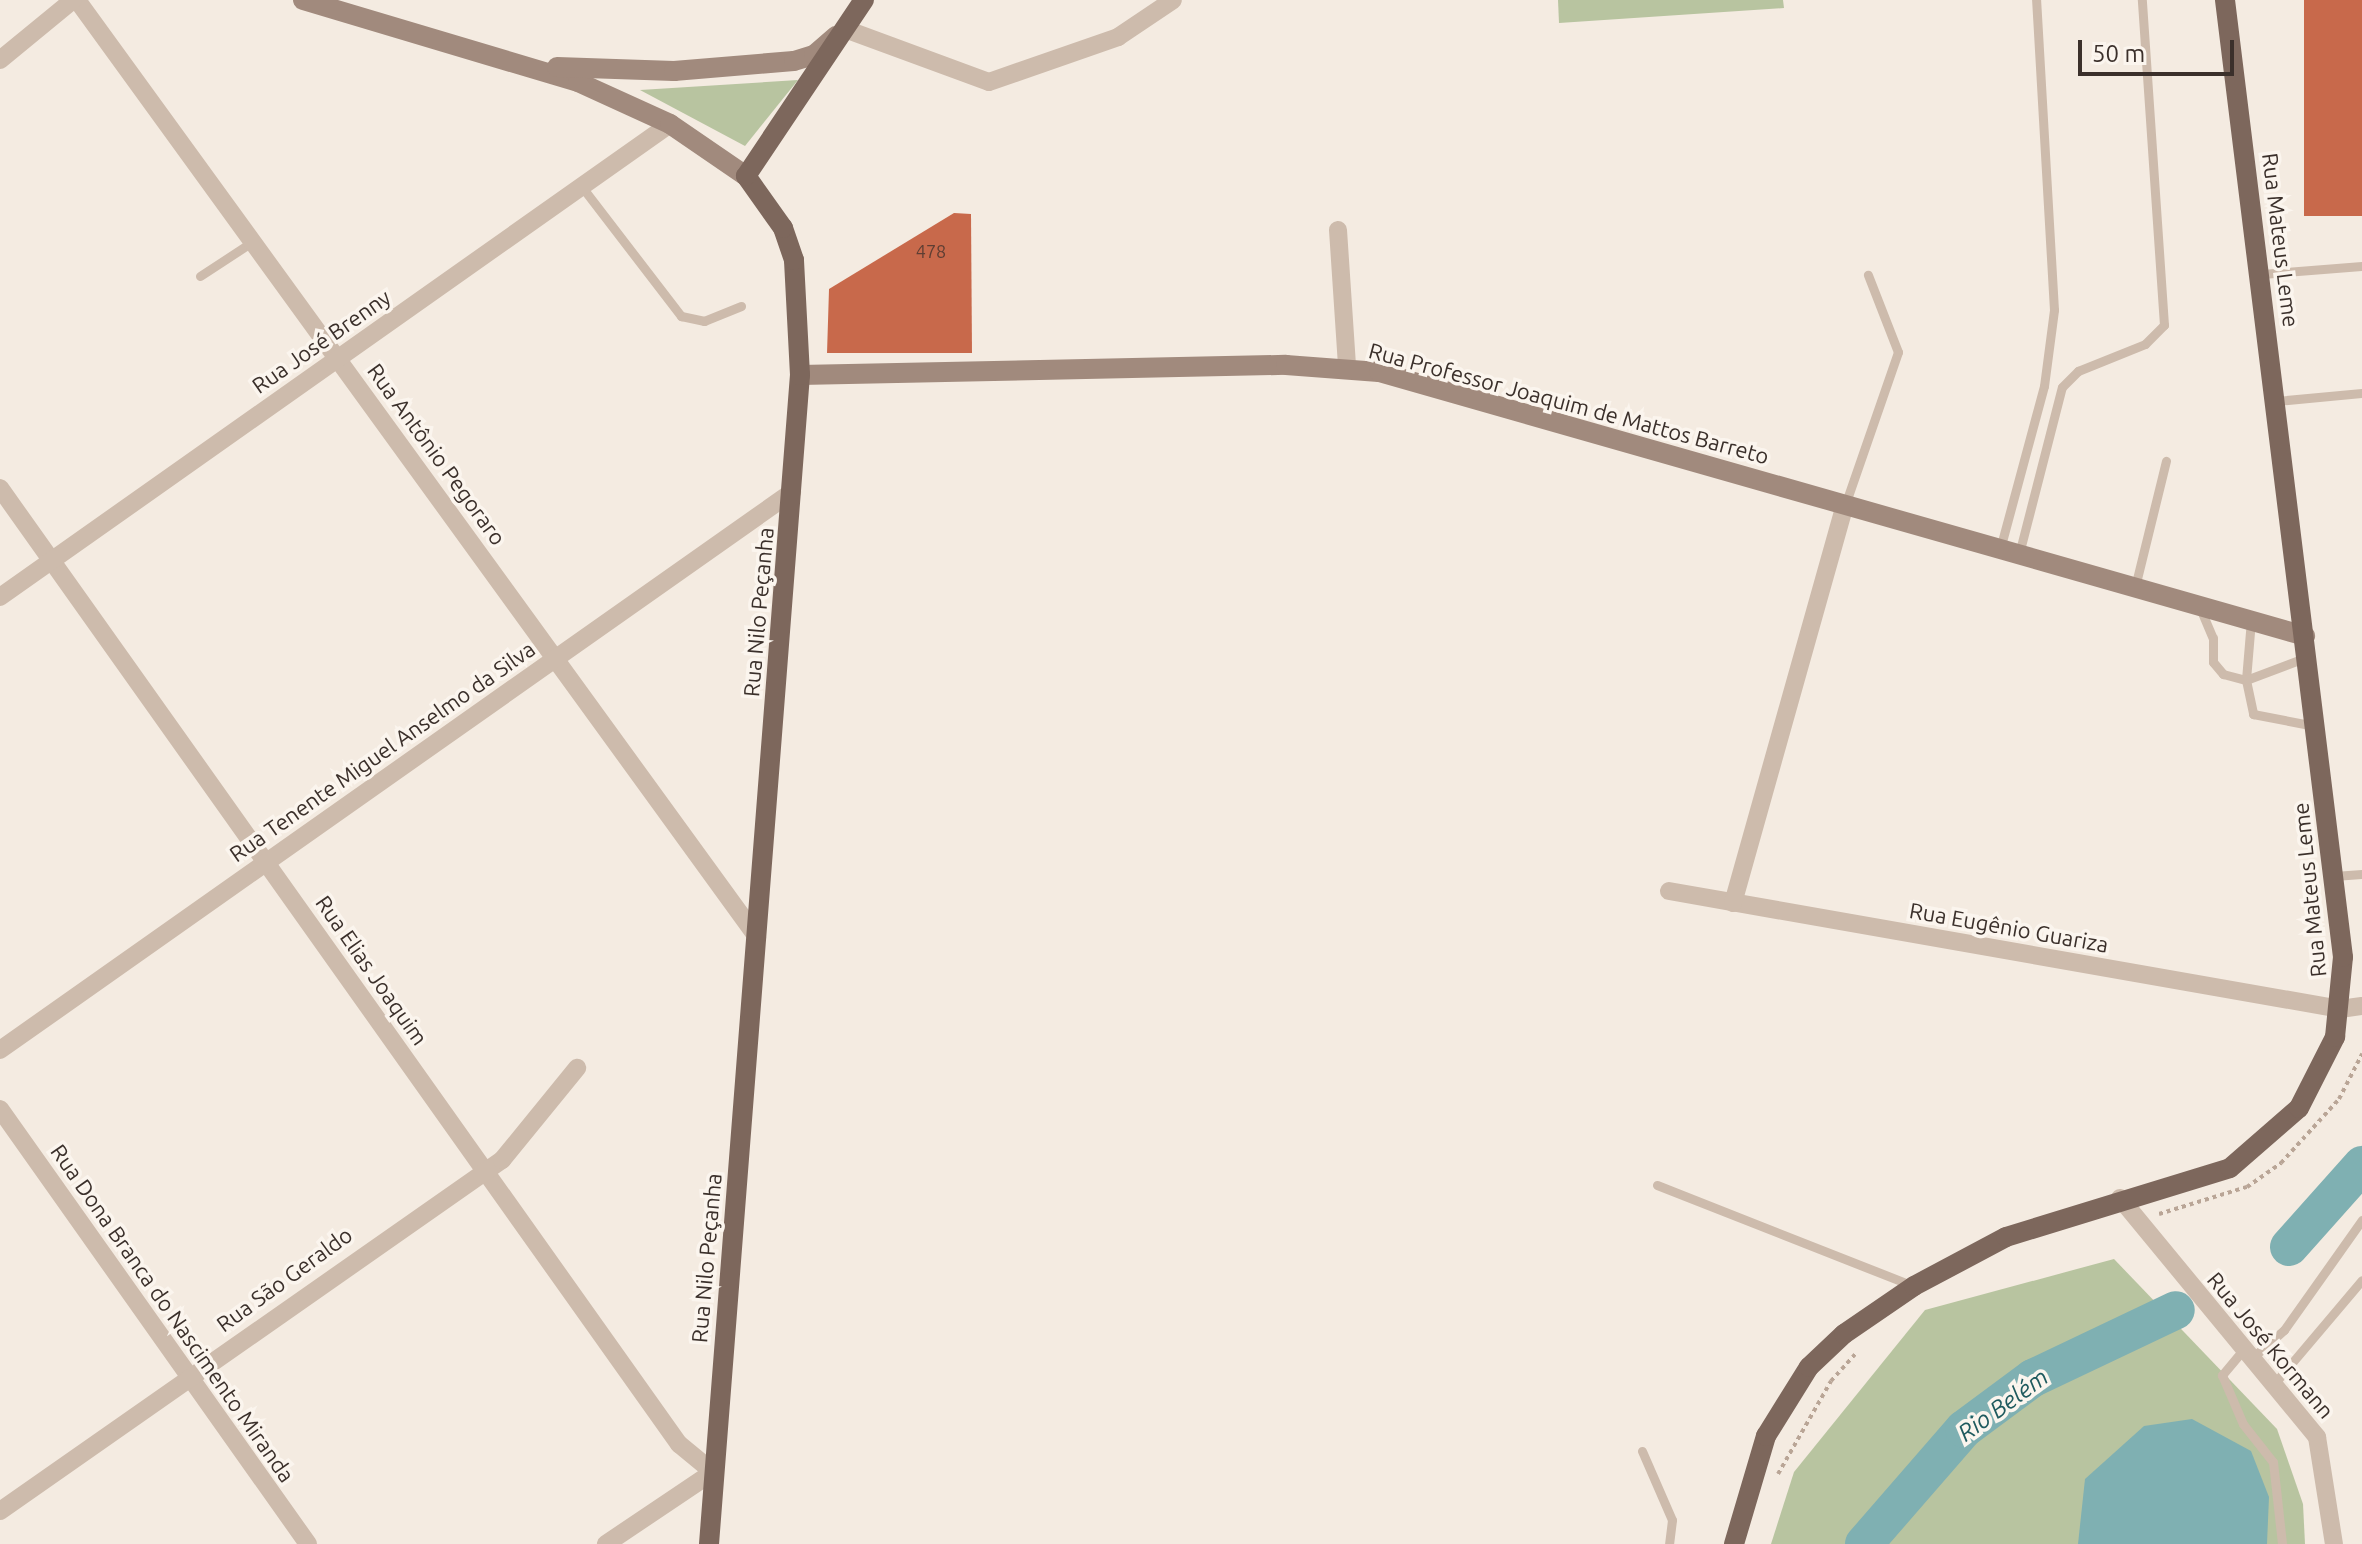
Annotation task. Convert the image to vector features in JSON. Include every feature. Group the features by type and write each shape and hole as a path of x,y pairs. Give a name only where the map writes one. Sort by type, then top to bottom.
{"main road":[{"name":"Rua Nilo Peçanha","path":"303,0 533,66 670,124 746,176 783,228 794,260 800,375 709,1544"},
{"path":"746,176 864,0"},
{"name":"Rua Mateus Leme","path":"1734,1544 1766,1436 1785,1400 1844,1334 1914,1286 2006,1237 2120,1198 2205,1177 2255,1152 2314,1087 2340,1009 2333,876 2262,274 2225,0"},
{"path":"533,66 674,71 794,61 814,55 845,29"},
{"name":"Rua Professor Joaquim de Mattos Barreto","path":"800,375 1347,367 2305,636"}],"street":[{"path":"0,60 75,0"},
{"name":"Rua Antônio Pegoraro","path":"75,0 757,937"},
{"path":"845,29 989,82 1118,37 1173,0"},
{"name":"Rua José Brenny","path":"0,597 670,124"},
{"path":"1338,230 1347,367"},
{"name":"Rua Elias Joaquim","path":"0,488 679,1444 713,1472"},
{"name":"Rua Tenente Miguel Anselmo da Silva","path":"0,1050 792,492"},
{"path":"1733,903 1845,505"},
{"name":"Rua Eugênio Guariza","path":"1669,891 2340,1009 2362,1006"},
{"name":"Rua São Geraldo","path":"0,1511 482,1167 508,1154 577,1068"},
{"name":"Rua Dona Branca do Nascimento Miranda","path":"0,1109 308,1544"},
{"name":"Rua José Kormann","path":"2120,1198 2274,1384 2325,1457 2334,1544"},
{"path":"606,1544 713,1472"}],"lane":[{"path":"2009,552 2044,386 2054,310 2036,0"},
{"path":"2009,552 2062,387 2078,371 2145,344 2164,325 2142,0"},
{"path":"582,187 681,316 704,321 741,306"},
{"path":"200,276 252,242"},
{"path":"2262,274 2362,266"},
{"path":"1845,505 1898,352 1868,275"},
{"path":"2276,401 2362,393"},
{"path":"2135,587 2166,461"},
{"path":"2199,605 2213,638 2213,662 2223,674 2246,680 2307,657"},
{"path":"2251,620 2246,680 2253,714 2315,726"},
{"path":"2333,876 2362,874"},
{"path":"1657,1185 1914,1286"},
{"path":"2282,1544 2273,1462 2243,1424 2222,1375 2284,1330 2362,1220"},
{"path":"2274,1384 2362,1280"},
{"path":"1642,1451 1672,1520 1669,1544"}],"path":[{"path":"1773,1485 1831,1381 1866,1342"}],"green space":[{"path":"1558,0 1783,0 1784,8 1559,23"},
{"path":"798,80 745,146 640,90"},
{"path":"2114,1259 2277,1429 2303,1504 2305,1544 1771,1544 1794,1472 1925,1310"}],"water":[{"path":"2192,1419 2251,1451 2269,1497 2267,1544 2078,1544 2085,1479 2144,1426"}],"building":[{"path":"2304,0 2362,0 2362,216 2304,216"},
{"path":"954,213 971,214 972,353 827,353 829,289"}],"waterway":[{"name":"Rio Belém","path":"2289,1247 2362,1165"},
{"name":"Rio Belém","path":"1864,1544 1964,1429 2033,1378 2176,1310"}]}
